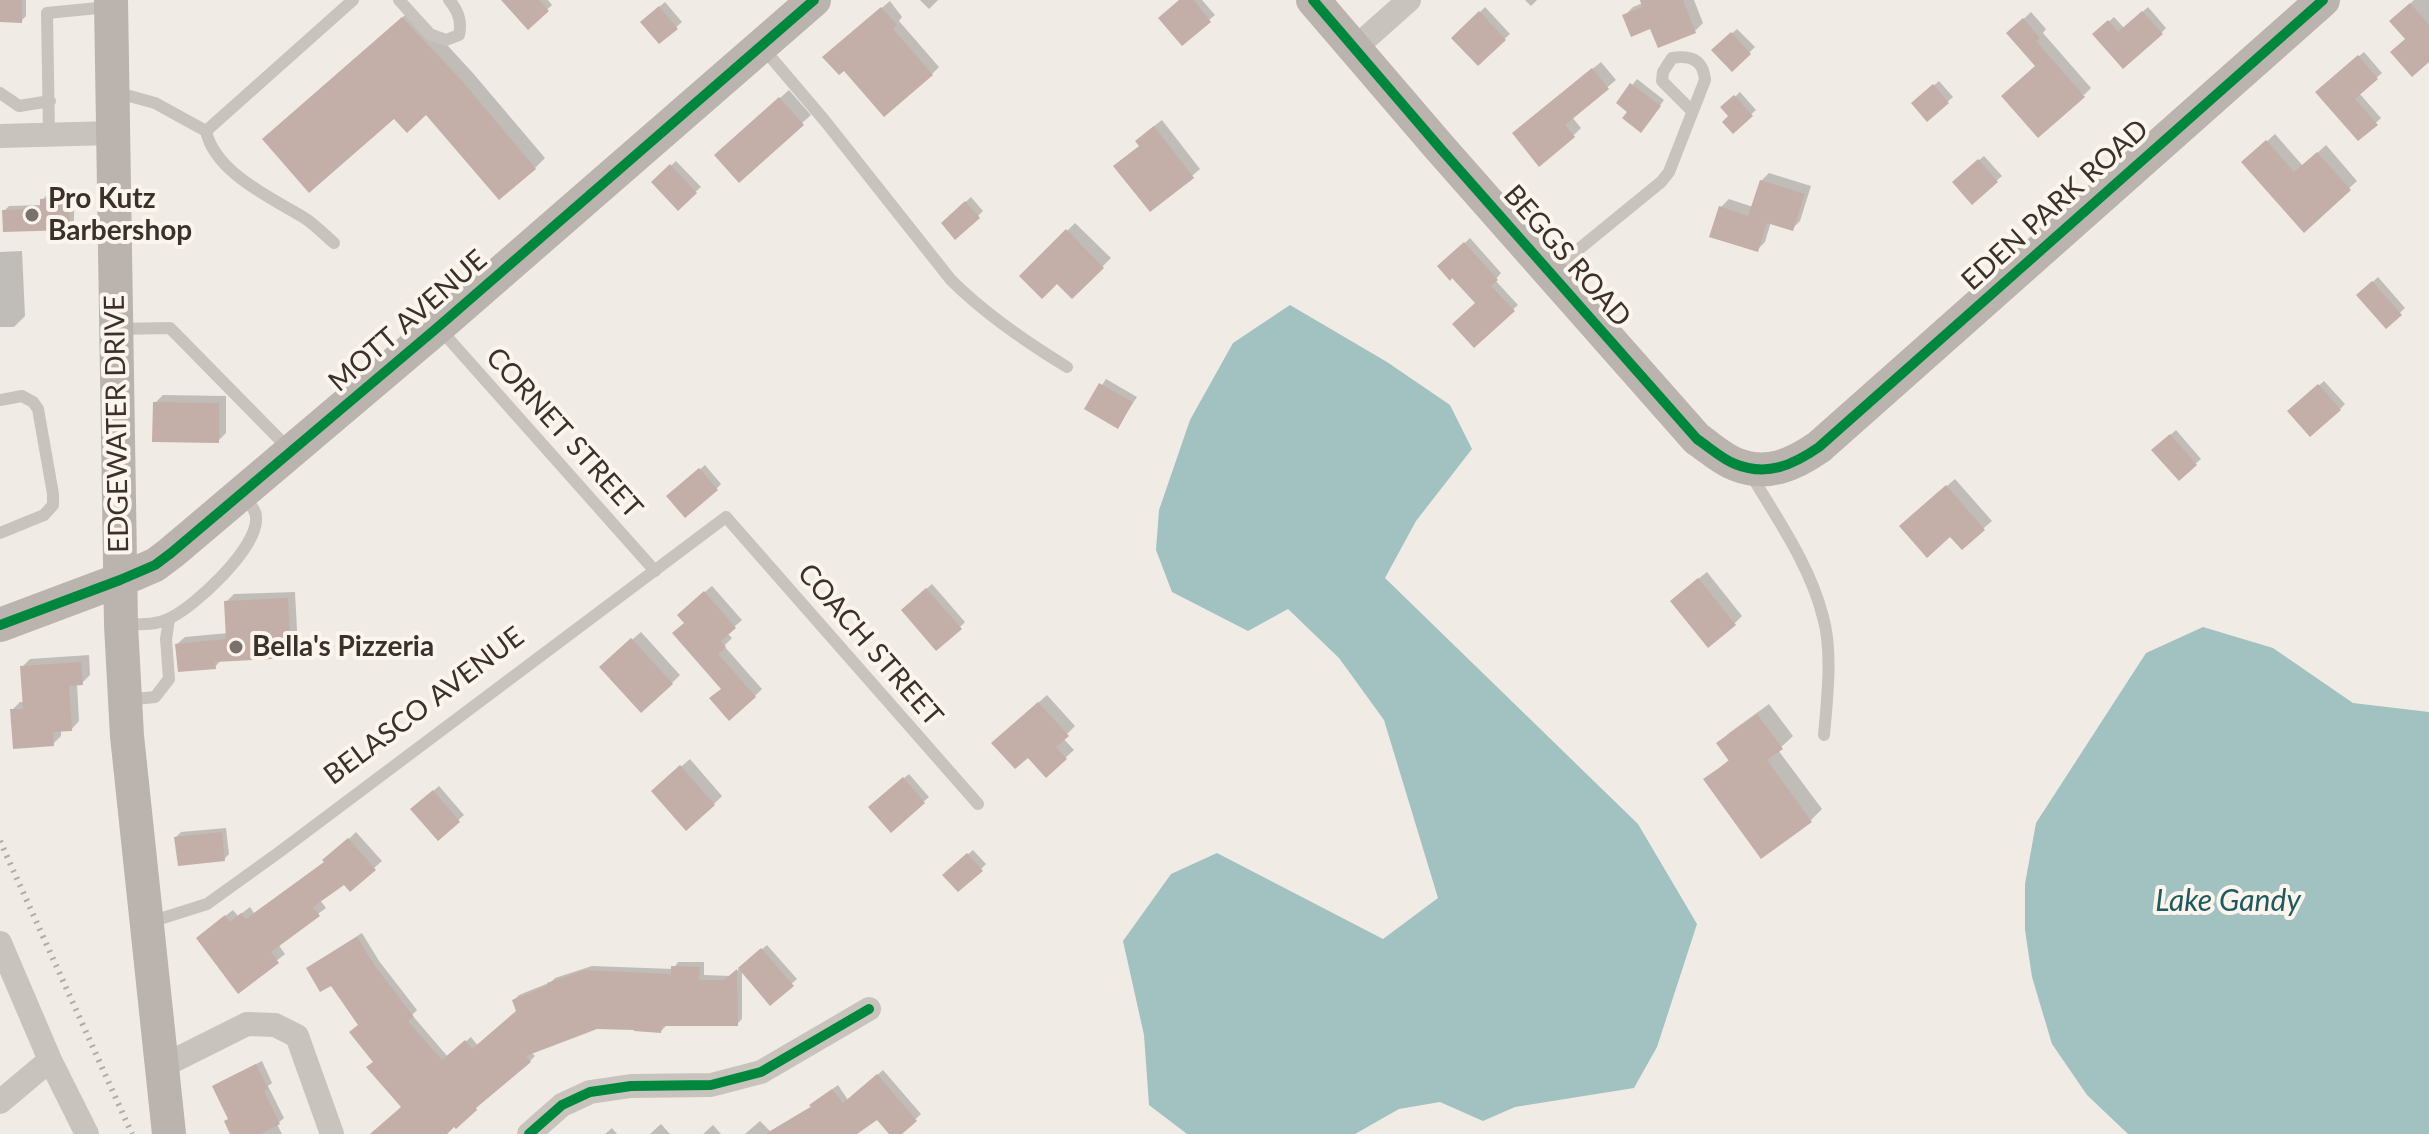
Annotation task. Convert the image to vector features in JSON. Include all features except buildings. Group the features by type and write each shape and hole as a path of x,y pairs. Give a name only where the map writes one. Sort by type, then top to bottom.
{"street":[{"name":"MOTT AVENUE","path":"0,625 155,565 438,327 814,0"},
{"name":"BEGGS ROAD","path":"1313,0 1697,439 1734,464 1746,467"},
{"path":"1355,48 1409,0"},
{"name":"EDEN PARK ROAD","path":"1746,467 1764,471 1798,461 1819,447 2323,0"},
{"name":"EDGEWATER DRIVE","path":"111,3 121,625 125,700 147,923 171,1128"},
{"path":"0,136 112,133"},
{"path":"0,943 50,1060 87,1134"},
{"path":"529,1134 562,1105 590,1092 631,1086 711,1085 761,1072 869,1009"},
{"path":"163,1066 247,1024 275,1025 297,1036 332,1134"},
{"path":"0,1102 50,1060"}],"lane":[{"path":"206,131 353,0"},
{"path":"399,0 430,34 446,40 459,35 461,25 449,0"},
{"path":"49,134 47,13 111,3"},
{"path":"760,46 825,121 951,280 1012,331 1067,367"},
{"path":"112,92 155,103 206,131 209,146 242,181 310,222 334,243"},
{"path":"0,93 19,106 50,101"},
{"path":"1550,273 1661,182 1669,172 1687,131 1692,111"},
{"name":"CORNET STREET","path":"438,327 655,571"},
{"path":"116,329 170,328 292,452"},
{"path":"0,400 22,396 38,409 53,494 53,505 44,515 0,533"},
{"path":"1746,467 1810,578 1824,620 1829,679 1824,735"},
{"path":"121,625 154,624 169,619 203,595 244,550 255,531 257,515 243,493"},
{"name":"BELASCO AVENUE","path":"147,923 207,904 726,517"},
{"name":"COACH STREET","path":"726,517 978,804"},
{"path":"125,700 155,697 169,679 166,639 169,619"}],"water":[{"path":"1290,305 1387,362 1450,405 1472,449 1416,521 1385,578 1638,824 1697,924 1657,1047 1634,1088 1515,1107 1483,1121 1440,1102 1399,1109 1355,1134 1187,1134 1149,1105 1144,1035 1123,941 1171,874 1217,853 1383,939 1438,898 1384,720 1339,658 1288,609 1248,631 1172,592 1156,550 1159,510 1190,420 1233,343"},
{"name":"Lake Gandy","path":"2203,627 2273,648 2353,703 2429,712 2429,1134 2128,1134 2087,1095 2052,1044 2032,977 2025,930 2025,884 2036,823 2146,653"}],"railway":[{"path":"0,841 132,1134"}],"cycle path":[{"path":"0,625 120,580 155,565 171,553 438,327 814,0"},
{"path":"1313,0 1697,439 1730,462 1758,469 1789,464 1819,447 2323,0"},
{"path":"529,1134 562,1105 590,1092 631,1086 711,1085 761,1072 869,1009"}],"place":[{"name":"Pro Kutz Barbershop","path":"32,215"},
{"name":"Bella's Pizzeria","path":"236,647"}]}
